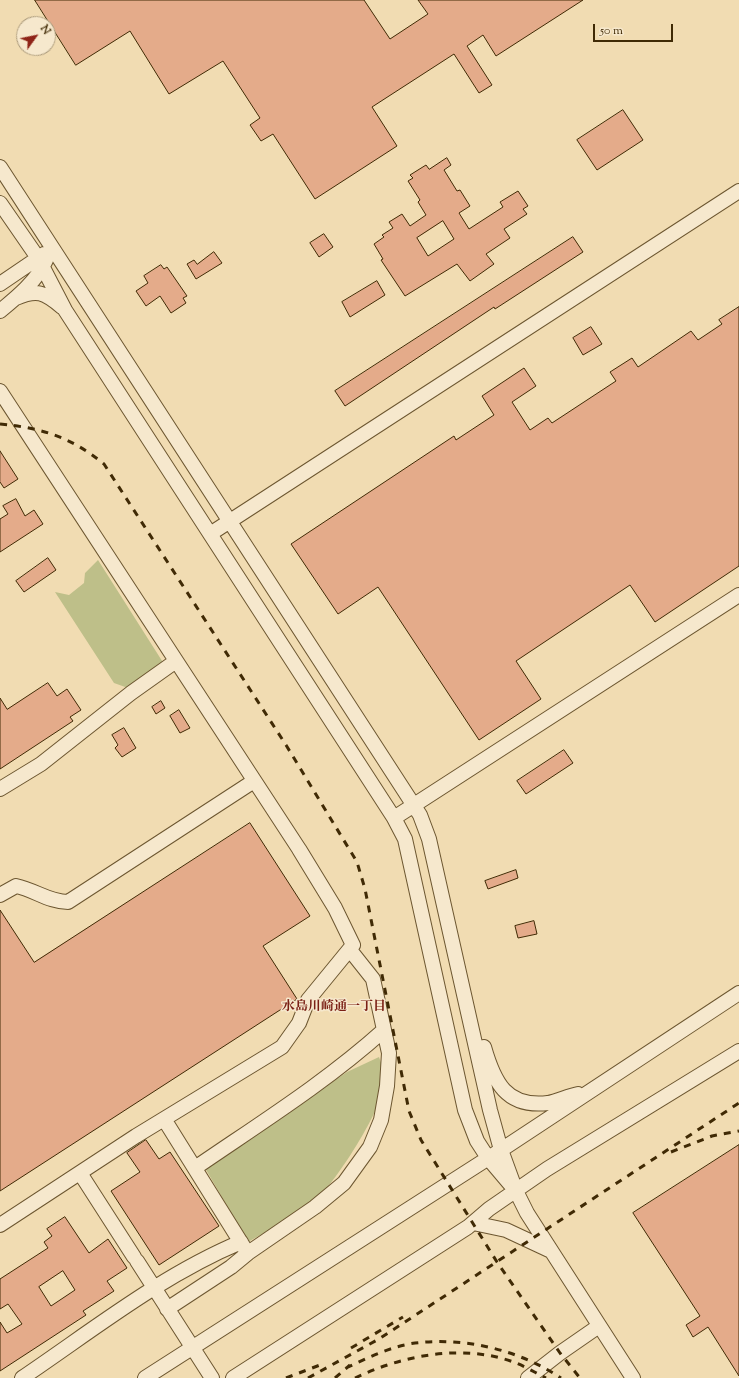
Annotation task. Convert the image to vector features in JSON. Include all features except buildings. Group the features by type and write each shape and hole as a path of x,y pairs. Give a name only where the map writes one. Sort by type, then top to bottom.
{"lane":[{"path":"0,167 32,217 65,310 394,818 405,839 465,1110 477,1141 488,1158 516,1191"},
{"path":"210,534 739,191"},
{"path":"0,203 45,257 229,521 414,805 425,826 429,839 490,1110 501,1150 516,1191 551,1252 633,1378"},
{"path":"0,284 45,257"},
{"path":"16,298 45,257"},
{"path":"0,311 16,298 27,293 36,292 53,300 65,310"},
{"path":"0,391 335,908 353,945 308,1000 300,1023 282,1048 164,1119 0,1225"},
{"path":"394,818 739,595"},
{"path":"0,789 41,764 131,692 176,661"},
{"path":"0,895 16,886 26,888 56,902 68,902 254,781"},
{"path":"22,1378 153,1289 219,1252 244,1247 315,1207 350,1176 370,1147 381,1120 390,1062 373,979 350,950"},
{"path":"455,955 468,985 488,1060 499,1083 509,1096 526,1103 548,1103 589,1092"},
{"path":"145,1378 501,1150 739,993"},
{"path":"194,1168 319,1083 350,1060 384,1030"},
{"path":"233,1378 473,1223 547,1169 739,1051"},
{"path":"164,1119 244,1247"},
{"path":"80,1173 153,1289 212,1378"},
{"path":"473,1223 506,1230 551,1252"},
{"path":"167,1309 231,1267 244,1247"},
{"path":"528,1378 560,1353 599,1326"}],"green space":[{"path":"98,560 164,664 128,688 114,683 55,592 69,595 84,583 85,573"},
{"path":"379,1057 385,1078 383,1091 377,1107 357,1145 332,1182 321,1196 304,1210 248,1242 205,1168 347,1072"}],"railway":[{"path":"0,424 29,428 55,435 80,447 104,464 286,745 357,862 365,889 409,1111 421,1140 497,1262 560,1353 580,1378"},
{"path":"308,1378 379,1339 739,1103"},
{"path":"671,1152 712,1136 739,1131"},
{"path":"351,1348 403,1317"},
{"path":"346,1368 362,1360 397,1347 415,1343 453,1342 473,1344 510,1353 545,1368 561,1378"},
{"path":"355,1378 393,1363 434,1354 455,1353 496,1357 516,1363 546,1378"},
{"path":"286,1378 320,1365"},
{"path":"335,1378 350,1365"}],"district":[{"name":"水島川崎通一丁目","path":"334,1008"}]}
